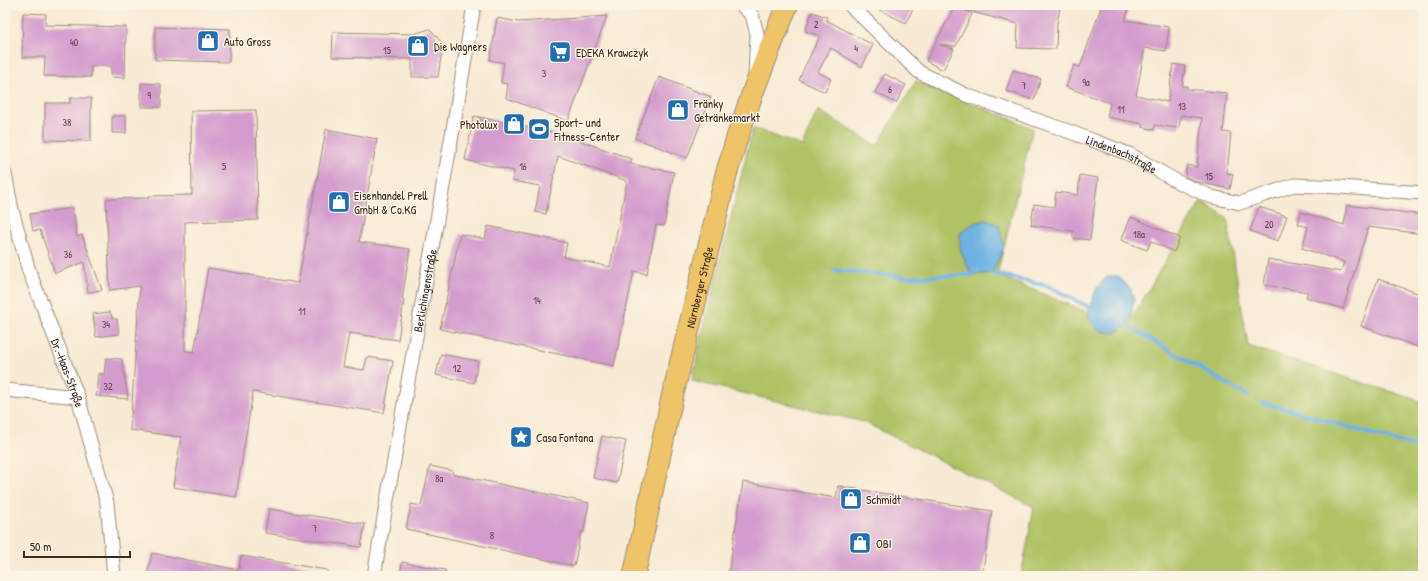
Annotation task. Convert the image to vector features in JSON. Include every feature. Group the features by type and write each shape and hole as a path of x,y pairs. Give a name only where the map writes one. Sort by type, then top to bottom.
{"main road":[{"name":"Nürnberger Straße","path":"634,576 672,398 708,249 737,138 786,5"}],"street":[{"name":"Berlichingenstraße","path":"374,576 474,5"},
{"path":"741,5 752,15 757,34 754,89"},
{"name":"Lindenbachstraße","path":"850,5 919,72 966,96 1130,154 1180,183 1212,197 1240,203 1294,185 1423,193"},
{"name":"Dr.-Haas-Straße","path":"5,174 12,210 28,271 78,397 107,503 114,576"},
{"path":"5,390 78,397"}],"green space":[{"path":"916,81 1033,128 997,275 1126,328 1201,201 1227,217 1248,346 1423,402 1423,576 1021,576 1034,507 864,422 692,381 702,334 753,128 802,146 818,110 877,146"}],"water":[{"path":"986,220 999,225 1004,248 992,273 972,275 960,249 960,233 974,223"},
{"path":"1108,276 1118,276 1131,289 1134,301 1131,316 1126,325 1115,333 1099,331 1089,319 1089,307 1098,286"}],"building":[{"path":"869,5 915,5 906,23"},
{"path":"962,5 1013,5 1060,8 1057,23 1056,49 1017,48 1018,24 961,9"},
{"path":"1102,5 1130,5 1125,20 1169,27 1166,51 1145,48 1136,95 1168,102 1173,64 1185,66 1182,86 1187,86 1187,89 1227,93 1223,132 1231,133 1227,173 1233,174 1230,189 1197,182 1185,176 1187,165 1197,167 1202,118 1181,115 1179,128 1155,125 1154,130 1142,127 1143,124 1107,117 1110,103 1066,87 1074,65 1080,67"},
{"path":"955,6 972,14 956,46 940,45 954,49 943,70 926,61"},
{"path":"812,12 827,17 826,20 873,45 862,67 831,48 818,72 831,79 825,92 799,80 820,36 805,31"},
{"path":"23,13 46,14 45,25 126,27 125,78 111,77 111,66 91,66 91,77 44,76 45,57 22,57"},
{"path":"607,16 568,121 506,98 508,84 501,83 504,63 490,60 497,18 518,22"},
{"path":"155,27 230,29 229,62 155,60"},
{"path":"430,29 443,44 438,77 412,77 412,59 332,57 333,32 413,34"},
{"path":"1013,70 1041,79 1034,100 1006,91"},
{"path":"885,74 906,85 896,103 875,92"},
{"path":"659,77 711,97 687,158 635,138"},
{"path":"141,83 161,84 161,107 141,107"},
{"path":"70,98 91,98 91,141 45,140 45,103 70,103"},
{"path":"256,110 258,220 185,222 185,351 194,352 208,268 298,283 326,129 377,139 359,242 410,249 402,300 404,300 398,340 349,333 343,367 364,370 367,357 393,361 384,413 253,392 236,497 173,487 181,437 130,430 140,286 110,290 106,199 192,195 191,111"},
{"path":"112,116 126,116 126,133 112,133"},
{"path":"474,116 561,134 632,159 630,164 674,172 664,226 656,225 647,274 634,271 614,366 440,329 460,234 485,239 488,226 567,243 564,257 610,267 627,181 558,156 546,214 535,212 540,186 512,181 514,171 465,160"},
{"path":"1080,175 1098,178 1090,240 1073,238 1073,231 1031,225 1034,204 1054,207 1056,192 1078,195"},
{"path":"1347,205 1423,215 1423,234 1368,227 1343,309 1306,297 1308,292 1264,285 1268,259 1341,272 1344,262 1302,248 1308,227 1298,224 1301,212 1344,225"},
{"path":"1259,207 1287,216 1278,241 1250,231"},
{"path":"73,208 77,237 82,235 102,290 88,292 84,262 55,273 40,230 33,231 30,214"},
{"path":"1131,217 1180,238 1174,252 1151,241 1147,250 1121,240"},
{"path":"1378,279 1423,295 1423,349 1361,326"},
{"path":"110,312 113,319 117,319 119,334 96,337 93,314"},
{"path":"441,354 478,361 474,383 436,375"},
{"path":"106,358 122,359 128,399 96,396 98,374 104,374"},
{"path":"602,436 626,441 617,483 593,478"},
{"path":"430,466 453,471 452,474 589,503 574,566 406,529 411,504 421,506"},
{"name":"OBI","path":"743,482 836,498 838,486 992,511 982,576 728,576"},
{"path":"269,509 365,524 361,547 265,533"},
{"path":"152,553 239,570 241,556 327,570 327,576 147,576"},
{"path":"402,562 445,570 445,576 400,576"}],"waterway":[{"path":"834,270 905,277 972,275"},
{"path":"992,273 1048,286 1089,307"},
{"path":"1126,325 1248,396"},
{"path":"1263,403 1423,449"}],"place":[{"name":"Auto Gross","path":"208,41"},
{"name":"Die Wagners","path":"418,46"},
{"name":"EDEKA Krawczyk","path":"560,52"},
{"name":"Fränky Getränkemarkt","path":"678,110"},
{"name":"Photolux","path":"514,124"},
{"name":"Sport- und Fitness-Center","path":"539,129"},
{"name":"Eisenhandel Prell GmbH & Co.KG","path":"339,202"},
{"name":"Casa Fontana","path":"521,437"},
{"name":"Schmidt","path":"851,499"},
{"name":"OBI","path":"860,543"}]}
